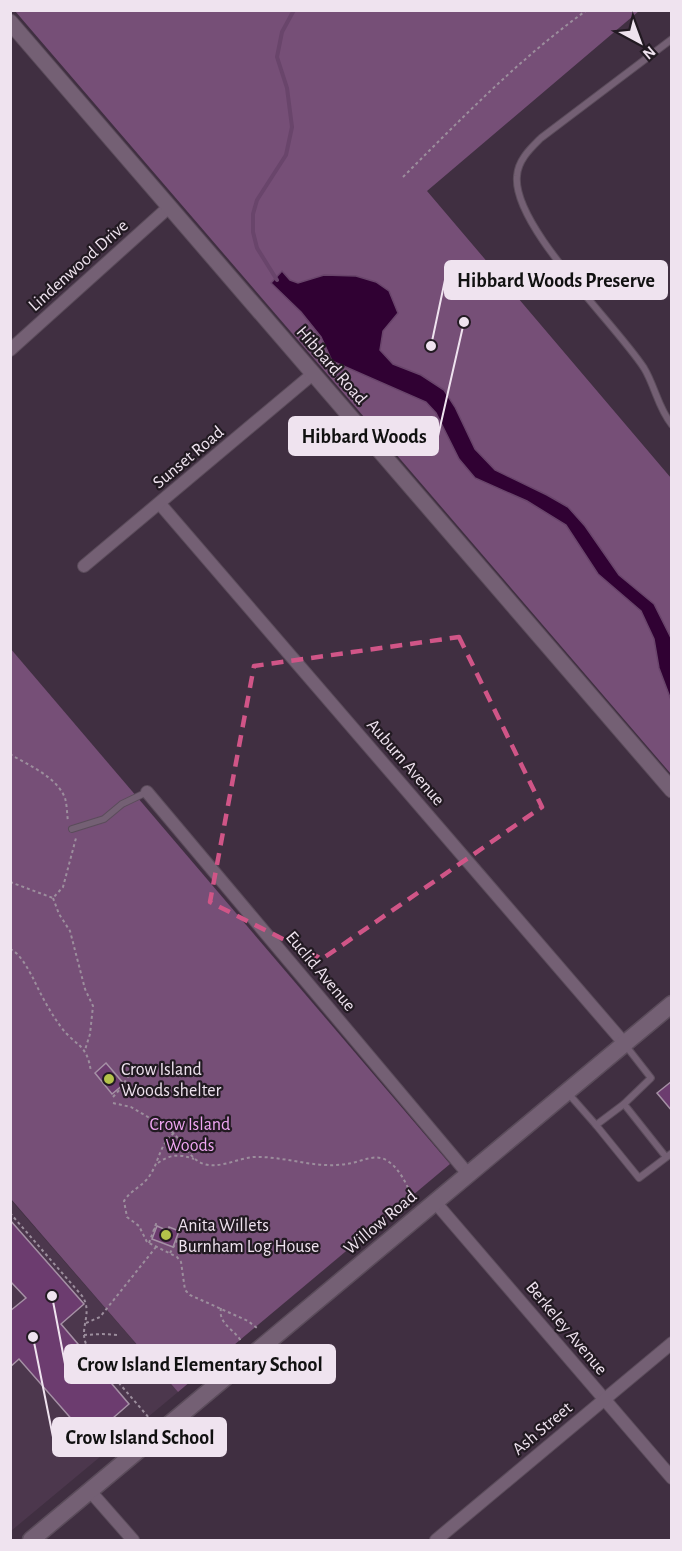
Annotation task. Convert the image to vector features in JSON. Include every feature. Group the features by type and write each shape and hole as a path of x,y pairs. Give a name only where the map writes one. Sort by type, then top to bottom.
{"main road":[{"name":"Willow Road","path":"31,1540 672,1004"}],"street":[{"name":"Hibbard Road","path":"10,22 672,790"},
{"name":"Lindenwood Drive","path":"10,350 169,207"},
{"name":"Sunset Road","path":"84,566 314,373"},
{"name":"Auburn Avenue","path":"160,504 624,1043"},
{"name":"Euclid Avenue","path":"147,792 468,1174"},
{"name":"Berkeley Avenue","path":"435,1202 672,1478"},
{"name":"Ash Street","path":"436,1540 672,1344"},
{"path":"90,1491 133,1540"}],"lane":[{"path":"672,39 541,138 522,158 517,176 519,199 538,235 645,369 665,417 672,425"},
{"path":"72,829 104,819 122,804 147,792"},
{"path":"596,1125 624,1104 651,1078 624,1043"},
{"path":"566,1092 639,1178 669,1155 624,1104"}],"path":[{"path":"403,177 449,130 513,71 587,10"},
{"path":"10,754 43,773 59,789 65,799 68,822 76,838 63,887 53,898"},
{"path":"10,882 53,898 59,914 70,931 85,989 93,1006 90,1034 85,1050"},
{"path":"10,949 29,970 44,1000 63,1029 85,1050 91,1072"},
{"path":"113,1097 134,1067"},
{"path":"113,1103 131,1107 174,1133 198,1160"},
{"path":"174,1133 167,1138 147,1179 135,1187 124,1201 127,1217 139,1226 144,1239 177,1257 181,1262 185,1290 195,1298 222,1308 257,1328"},
{"path":"155,1164 168,1156 184,1155 207,1165 254,1157 330,1165 373,1158 385,1160 397,1168 412,1198"},
{"path":"10,1214 83,1297 88,1312 84,1335 87,1346 150,1419"},
{"path":"149,1243 156,1224 154,1232"},
{"path":"170,1253 178,1239 186,1243 184,1249"},
{"path":"86,1323 100,1317 157,1247"},
{"path":"222,1308 220,1316 222,1320 241,1341"},
{"path":"84,1335 118,1335"}],"highlighted area":[{"path":"459,637 542,807 322,959 210,902 254,666"}],"shaded area":[{"path":"282,271 290,280 298,283 324,275 356,276 376,282 389,291 398,313 383,331 380,350 393,364 421,375 444,390 455,407 475,449 495,470 568,507 585,526 619,575 654,604 671,638 671,700 659,668 654,639 641,611 598,574 566,525 527,501 475,478 459,459 436,413 426,402 332,361 321,337 301,312 271,283"},
{"path":"10,1199 178,1392 11,1531 10,1531"}],"green space":[{"path":"15,11 639,11 427,191 671,478 671,774"},
{"name":"Crow Island Woods","path":"10,648 450,1164 178,1392 11,1199"}],"building":[{"name":"Crow Island Woods shelter","path":"106,1063 124,1084 112,1094 95,1073"},
{"path":"672,1081 672,1111 657,1093"},
{"path":"10,1220 84,1304 61,1324 129,1404 89,1439 19,1359 10,1367 10,1311 26,1298 10,1281"},
{"name":"Anita Willets Burnham Log House","path":"157,1226 168,1231 169,1227 179,1231 173,1247 152,1239"}],"waterway":[{"path":"277,280 257,248 253,232 253,214 257,200 286,155 292,127 287,88 277,57 282,32 294,10"}],"place":[{"name":"Hibbard Woods","path":"464,322"},
{"name":"Hibbard Woods Preserve","path":"431,346"},
{"name":"Crow Island Woods shelter","path":"109,1079"},
{"name":"Anita Willets Burnham Log House","path":"166,1235"},
{"name":"Crow Island Elementary School","path":"52,1296"},
{"name":"Crow Island School","path":"33,1337"}]}
